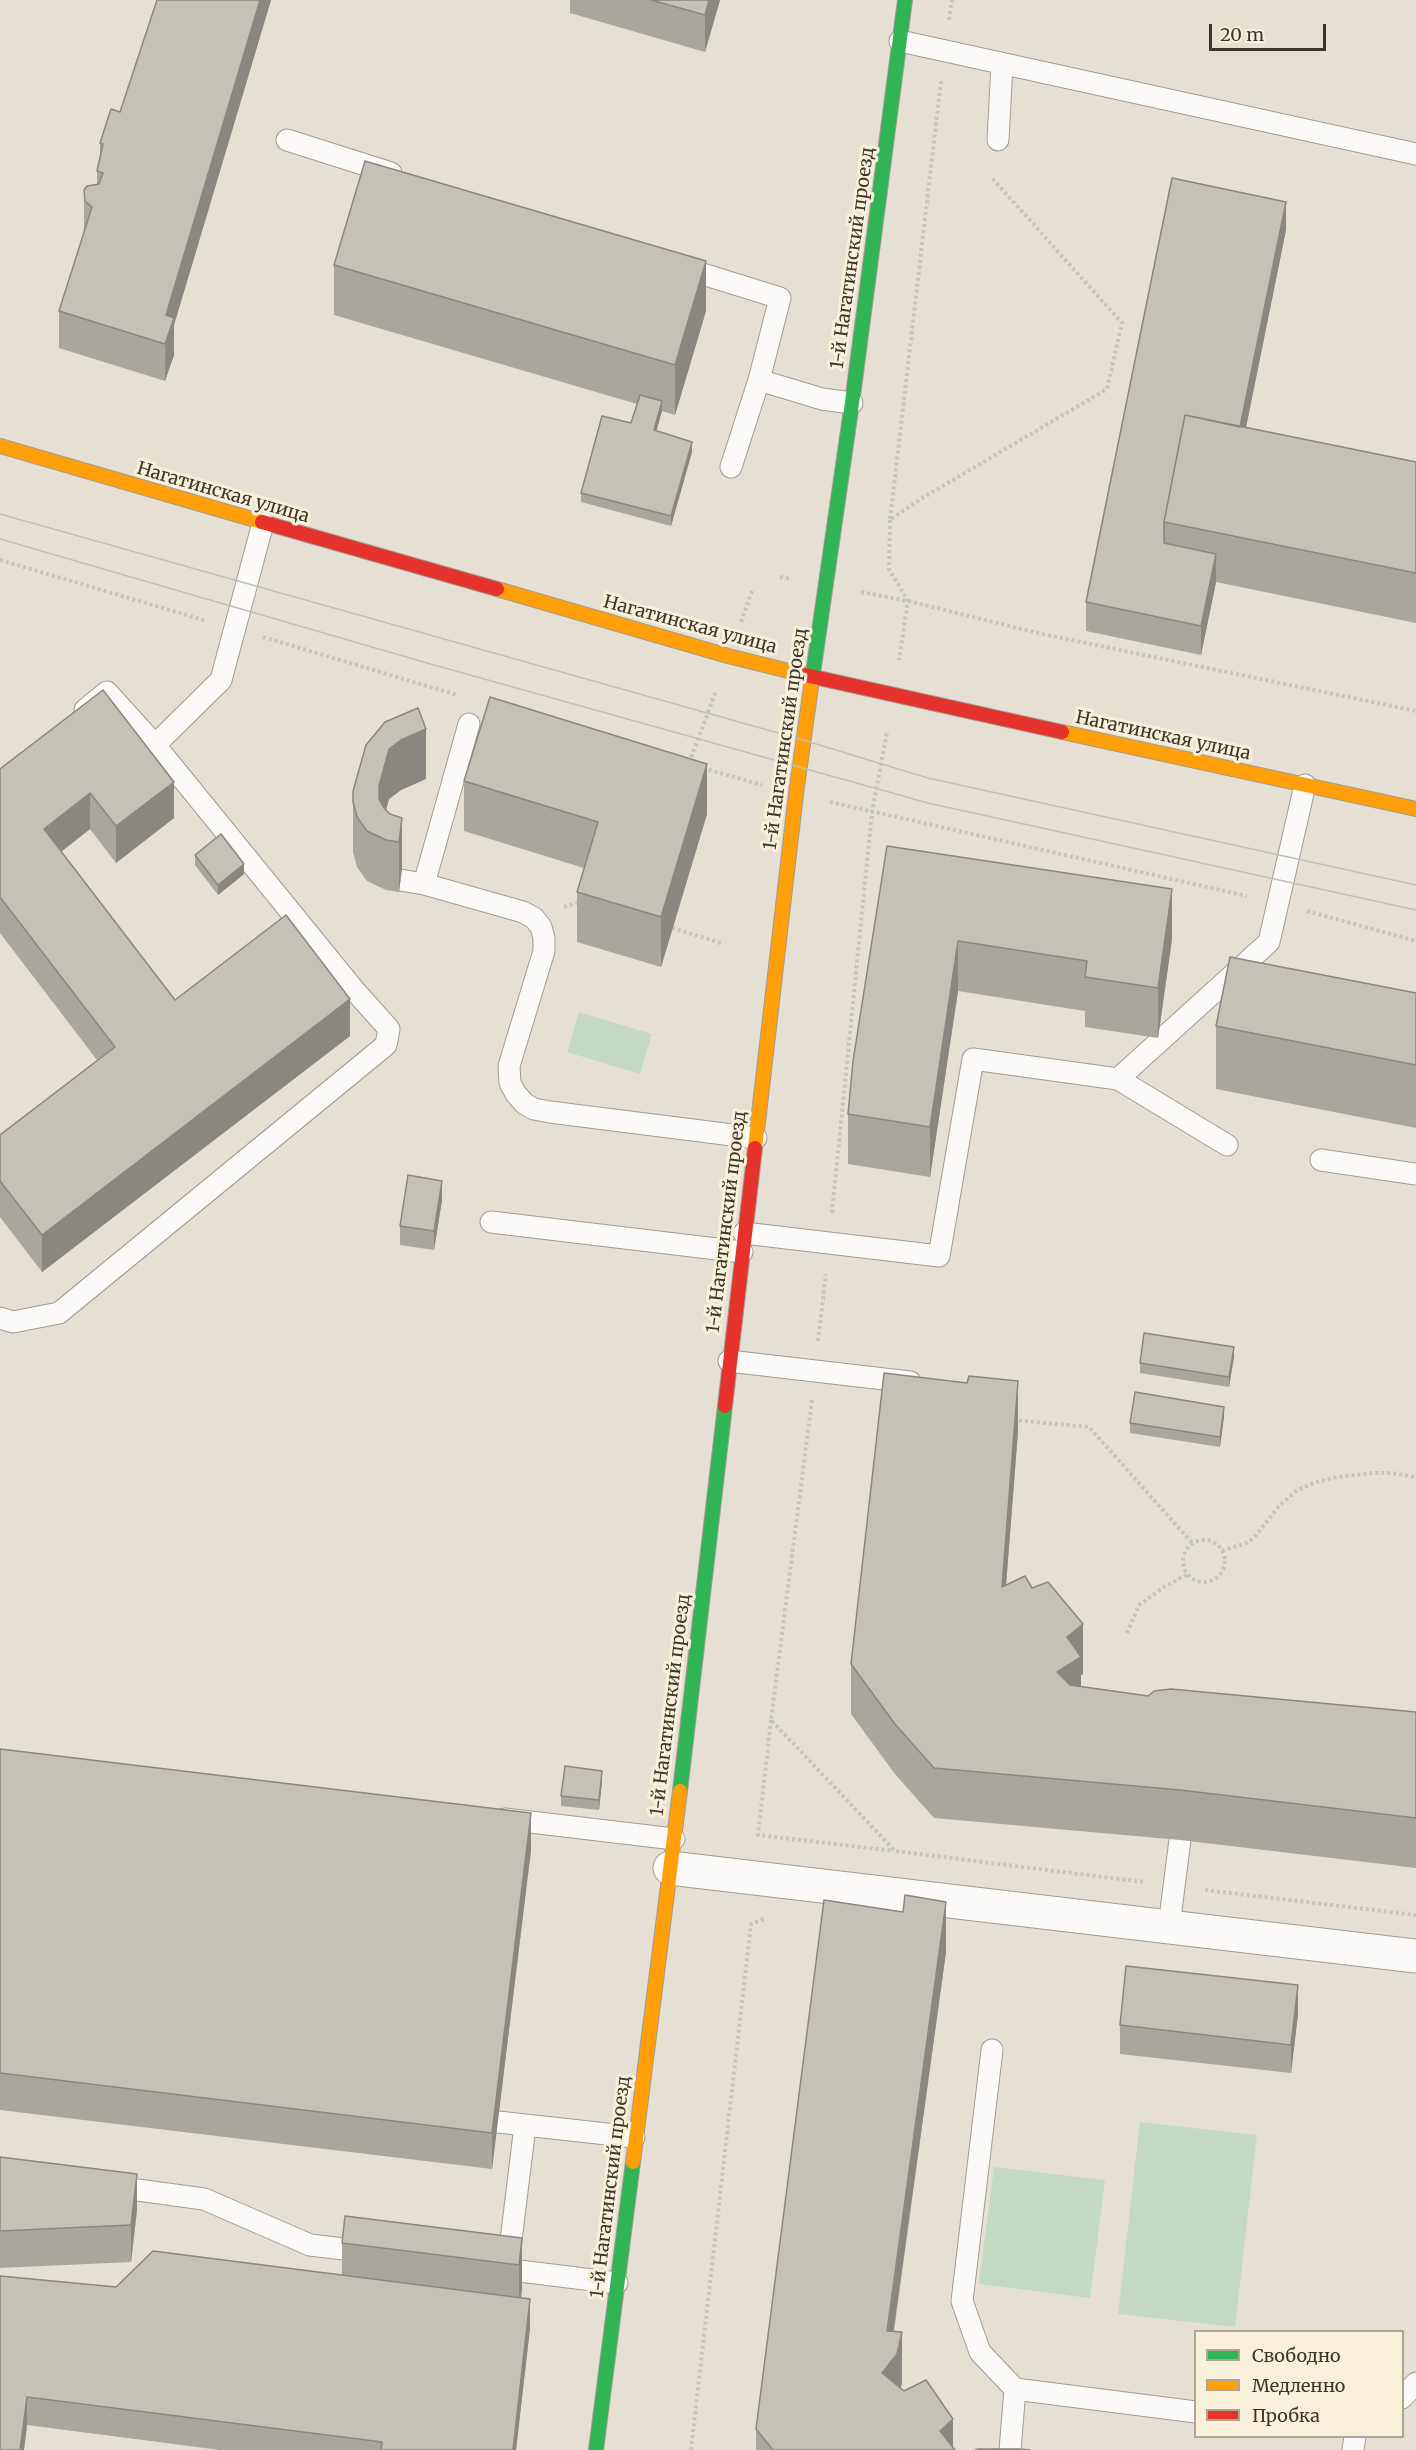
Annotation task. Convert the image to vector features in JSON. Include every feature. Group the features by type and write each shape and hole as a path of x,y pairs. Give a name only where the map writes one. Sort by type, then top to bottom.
{"street":[{"name":"1-й Нагатинский проезд","path":"596,2450 634,2137 672,1854 796,794 852,403 905,0"},
{"name":"Нагатинская улица","path":"0,446 728,656 894,696 1416,809"},
{"path":"672,1854 801,1883 1416,1956"}],"lane":[{"path":"900,41 1416,154"},
{"path":"998,140 1002,64"},
{"path":"287,140 410,179"},
{"path":"656,259 780,298 759,380 731,466"},
{"path":"759,380 822,399 852,403"},
{"path":"155,745 221,680 263,523"},
{"path":"0,1318 13,1322 59,1313 386,1046 389,1029 355,991 155,745 107,692 71,721"},
{"path":"424,884 469,724"},
{"path":"1118,1079 1269,942 1305,785"},
{"path":"400,880 424,884 524,912 534,918 541,927 544,951 509,1066 510,1083 525,1104 534,1109 550,1112 756,1138"},
{"path":"491,1222 743,1243 829,1245 939,1256 973,1059 1118,1079 1227,1145"},
{"path":"1321,1160 1416,1174"},
{"path":"729,1361 929,1384"},
{"path":"487,1816 672,1854"},
{"path":"1169,1926 1180,1840"},
{"path":"992,2050 962,2301 980,2352 1015,2389 1194,2412"},
{"path":"498,2122 634,2137"},
{"path":"508,2270 525,2126"},
{"path":"91,2184 204,2199 310,2245 391,2255"},
{"path":"473,2265 617,2283"},
{"path":"1404,2396 1416,2383"},
{"path":"1010,2450 1015,2389"}],"path":[{"path":"952,0 890,520 889,569 908,601 894,696 872,812 815,1371 758,1835 1416,1915"},
{"path":"890,520 919,500 1107,389 1122,323 992,178"},
{"path":"0,560 466,697"},
{"path":"908,601 1042,634 1416,711"},
{"path":"678,760 796,794 1278,903 1416,941"},
{"path":"672,928 724,944"},
{"path":"1005,1419 1089,1427 1193,1544"},
{"path":"1222,1551 1254,1538 1279,1506 1296,1491 1316,1482 1353,1474 1392,1473 1416,1477"},
{"path":"1206,1540 1218,1545 1222,1551 1224,1564 1218,1576 1213,1580 1199,1581 1188,1574 1183,1561 1184,1554 1193,1544 1206,1540"},
{"path":"1127,1634 1139,1605 1164,1587 1188,1574"},
{"path":"771,1720 895,1851"},
{"path":"691,2450 751,1924 796,1908 806,1840"}],"green space":[{"path":"579,1012 652,1034 640,1074 567,1052"},
{"path":"1140,2122 1257,2135 1235,2327 1118,2314"},
{"path":"994,2167 1105,2180 1090,2298 979,2284"}],"building":[{"path":"157,0 260,0 166,315 174,318 165,344 59,311 92,207 85,201 84,190 87,186 99,184 103,173 97,171 103,144 100,143 111,109 120,112"},
{"path":"651,0 709,0 705,15"},
{"path":"365,161 706,261 675,365 334,265"},
{"path":"1172,178 1286,202 1240,427 1185,415 1164,522 1164,543 1216,554 1201,626 1086,602"},
{"path":"640,395 662,401 654,430 692,442 671,516 581,493 602,416 631,423"},
{"path":"1185,415 1416,462 1416,573 1164,522"},
{"path":"103,690 174,782 116,826 90,793 44,829 175,1000 286,915 350,999 42,1235 0,1181 0,1135 115,1047 0,897 0,769"},
{"path":"490,697 707,764 661,917 577,892 598,822 464,781"},
{"path":"418,708 426,729 401,740 389,749 379,786 379,799 384,808 390,814 402,818 399,842 386,840 367,831 357,817 353,791 366,745 385,722"},
{"path":"221,834 244,864 218,885 195,855"},
{"path":"887,846 1172,889 1158,988 1085,977 1087,961 958,941 930,1127 848,1114 853,1061"},
{"path":"1230,957 1416,993 1416,1065 1216,1026"},
{"path":"408,1175 442,1181 434,1231 400,1226"},
{"path":"1144,1333 1234,1347 1229,1377 1140,1363"},
{"path":"884,1373 967,1383 969,1376 1018,1381 1002,1587 1025,1576 1032,1588 1048,1582 1083,1624 1067,1637 1081,1657 1057,1672 1070,1685 1148,1696 1154,1691 1171,1689 1416,1712 1416,1818 1180,1790 934,1768 895,1724 851,1664"},
{"path":"1135,1392 1224,1407 1220,1437 1130,1423"},
{"path":"0,1749 531,1813 492,2133 0,2073"},
{"path":"565,1766 602,1771 599,1800 561,1796"},
{"path":"905,1895 946,1902 887,2331 902,2332 897,2354 882,2373 904,2391 926,2380 953,2419 940,2431 955,2450 773,2450 756,2429 824,1900 903,1912"},
{"path":"1126,1966 1298,1985 1291,2045 1120,2025"},
{"path":"0,2157 137,2174 131,2225 0,2231"},
{"path":"345,2216 522,2238 519,2265 342,2243"},
{"path":"153,2251 530,2299 513,2450 381,2450 382,2442 27,2397 20,2450 0,2450 0,2276 116,2287"},
{"path":"1018,2449 1030,2450 975,2450"}],"tram line":[{"path":"0,514 803,740 928,778 1416,885"},
{"path":"0,539 427,663 928,803 1416,910"}],"traffic: fast":[{"path":"812,680 852,403 905,0"},
{"path":"680,1791 725,1406"},
{"path":"596,2450 633,2162"}],"traffic: slow":[{"path":"0,446 262,522"},
{"path":"497,589 728,656 805,675"},
{"path":"755,1148 796,794 812,680"},
{"path":"1062,732 1416,809"},
{"path":"633,2162 680,1791"}],"traffic: jam":[{"path":"262,522 497,589"},
{"path":"805,675 1062,732"},
{"path":"725,1406 755,1148"}]}
